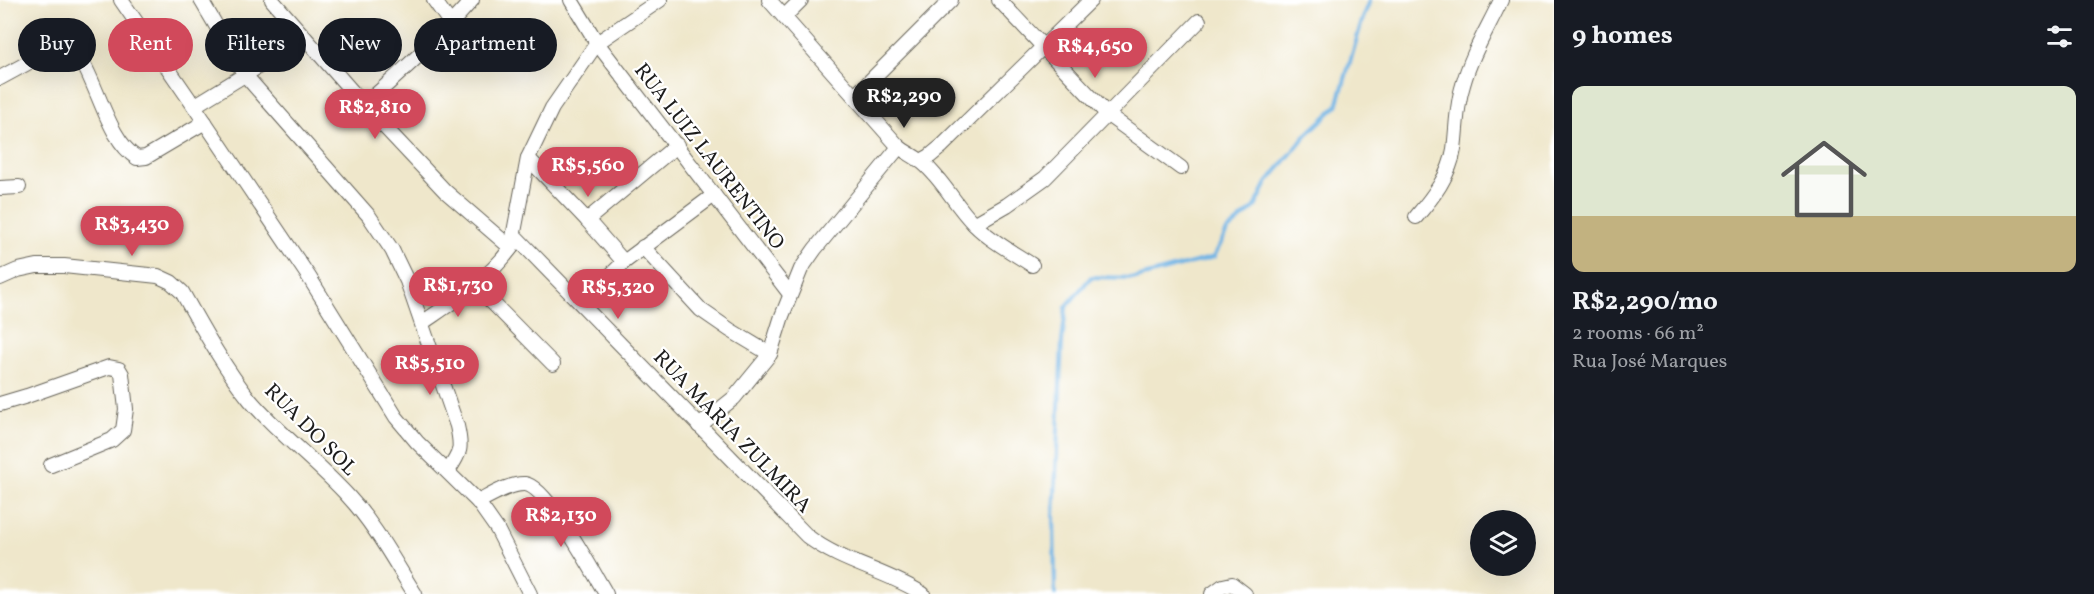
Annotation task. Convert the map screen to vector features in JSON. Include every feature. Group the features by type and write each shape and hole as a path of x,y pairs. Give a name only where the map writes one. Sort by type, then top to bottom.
{"street":[{"path":"121,0 309,277 396,417 412,437 478,502 497,529 530,594"},
{"path":"201,0 245,75 375,225 401,267 459,436 460,453 448,471"},
{"name":"RUA MARIA ZULMIRA","path":"272,0 287,18"},
{"path":"434,0 448,18"},
{"path":"457,18 472,0"},
{"name":"RUA LUIZ LAURENTINO","path":"571,0 597,43 790,294"},
{"path":"422,323 476,286 496,266 512,242 528,158 552,108 597,43 660,0"},
{"path":"769,0 899,147 921,161 974,224 989,237 1032,265"},
{"path":"784,17 801,0"},
{"path":"855,96 951,0"},
{"path":"999,0 1108,115 1181,168"},
{"path":"921,161 942,146 1091,0"},
{"path":"1416,216 1437,190 1449,166 1454,150 1463,84 1501,0"},
{"path":"974,224 1046,178 1199,21"},
{"name":"RUA MARIA ZULMIRA","path":"306,40 445,191 512,242 582,303 619,345 807,536 820,547 842,558 893,576 923,594"},
{"path":"0,78 57,47 67,44 75,51 124,146 137,158 146,157 205,122"},
{"path":"364,105 414,60"},
{"path":"194,106 250,72"},
{"path":"587,220 677,145"},
{"path":"699,426 734,398 770,354 796,278 808,259 899,147"},
{"path":"528,158 624,262"},
{"path":"0,188 19,187"},
{"path":"582,303 624,262 714,195"},
{"path":"643,247 701,310 770,354"},
{"name":"RUA DO SOL","path":"0,278 18,270 37,266 64,266 158,276 171,282 182,292 219,356 250,399 274,426 349,497 379,536 415,594"},
{"path":"476,286 553,364"},
{"path":"0,404 109,366 119,369 122,374 126,409 123,430 112,440 51,465"},
{"path":"478,502 520,484 534,488 583,552 606,594"},
{"path":"1212,594 1223,586 1232,584 1245,594"}],"waterway":[{"path":"1055,594 1054,516 1062,342 1066,307 1091,277 1136,278 1214,257 1227,231 1255,207 1267,183 1307,134 1337,106 1370,0"}]}
